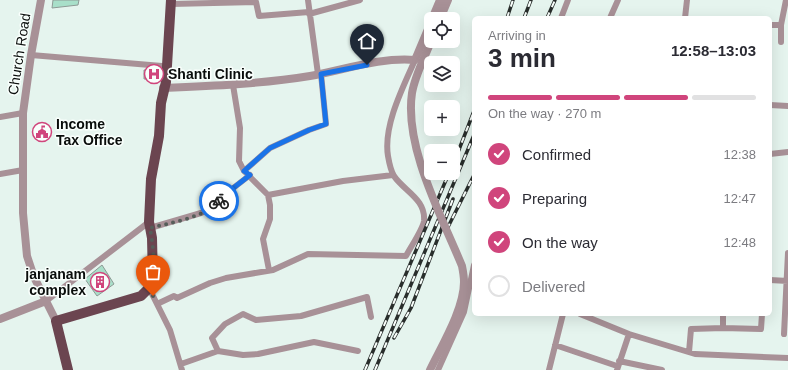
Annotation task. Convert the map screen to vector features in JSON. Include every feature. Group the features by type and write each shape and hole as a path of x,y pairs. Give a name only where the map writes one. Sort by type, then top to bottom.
{"main road":[{"path":"163,88 160,82 169,1"},
{"path":"68,370 56,320 141,296 149,288 153,280 152,238 149,225 151,179 159,136 163,88 166,82 169,1"}],"street":[{"name":"Church Road","path":"41,0 31,55 23,113 23,213 27,256 34,277 56,320"},
{"path":"0,318 46,301 149,225 200,213 215,206 270,148 326,124 308,0"},
{"path":"169,1 256,2 259,16 309,13 360,0"},
{"path":"435,12 440,0"},
{"path":"443,12 448,0"},
{"path":"562,16 568,0"},
{"path":"611,16 618,0"},
{"path":"685,16 687,0"},
{"path":"781,42 781,25 786,0"},
{"path":"772,25 781,25"},
{"path":"157,304 174,296 177,298 226,278 269,270 308,254 406,256 424,222 423,212 417,199 393,175 386,140 394,113 424,39"},
{"path":"428,48 412,92 414,140 421,165 462,266 464,282 462,298 452,324 430,370"},
{"path":"31,55 162,66"},
{"path":"163,88 233,85 319,74 398,58 415,60"},
{"path":"233,85 240,128 239,161 247,173 268,195 270,205 270,219 264,239 269,270"},
{"path":"772,105 788,106"},
{"path":"0,117 23,113"},
{"path":"772,154 788,152"},
{"path":"0,174 23,170"},
{"path":"268,195 343,181 393,175"},
{"path":"784,334 788,281 788,253"},
{"path":"438,370 464,312 472,274"},
{"path":"772,280 788,281"},
{"path":"149,288 170,330 182,367 218,351 243,355 258,354 314,342 358,351"},
{"path":"218,351 212,338 225,324 243,314 256,320 301,316 367,297 371,317"},
{"path":"549,370 562,316"},
{"path":"585,316 629,334 695,354 788,358"},
{"path":"723,316 723,328"},
{"path":"689,352 691,329 761,329 762,316"},
{"path":"618,366 629,334"},
{"path":"555,345 618,366 662,370"}],"building":[{"path":"53,0 79,0 78,5 52,8"},
{"path":"144,70 161,71 160,79 144,79"},
{"name":"janjanam complex","path":"102,265 114,284 97,296 85,279"}],"railway":[{"path":"508,16 513,0"},
{"path":"525,16 531,0"},
{"path":"548,16 555,0"},
{"path":"460,147 472,116"},
{"path":"375,370 472,140"},
{"path":"447,229 472,179"},
{"path":"365,370 446,180"},
{"path":"394,338 411,308 453,199"}],"way so far":[{"path":"153,296 149,288 153,280 152,238 150,228 200,213 215,206 219,201"}],"place":[{"name":"Shanti Clinic","path":"154,74"},
{"name":"Income Tax Office","path":"42,132"},
{"name":"janjanam complex","path":"100,282"}],"route":[{"path":"219,201 223,196 250,175 244,171 270,148 326,124 321,74 367,65"}]}
